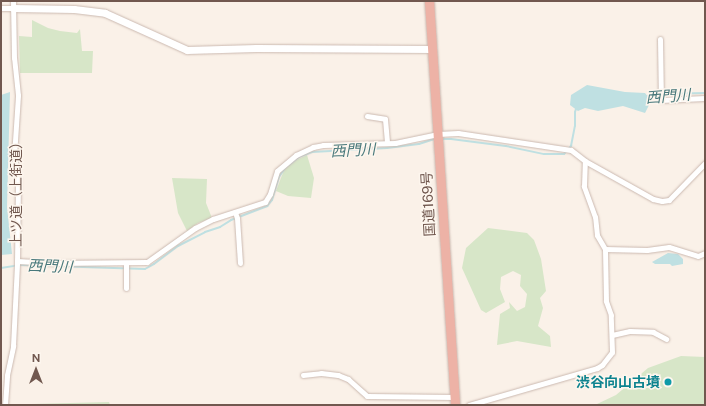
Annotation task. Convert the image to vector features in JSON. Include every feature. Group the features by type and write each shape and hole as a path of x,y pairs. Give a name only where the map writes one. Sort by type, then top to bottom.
{"highway":[{"name":"国道169号","path":"429,1 454,401"}],"street":[{"path":"1,8 13,4 105,13 187,50 256,48 433,49"},
{"name":"上ツ道（上街道）","path":"5,405 7,375 13,346 17,264 18,180 14,156 18,95 14,58 13,4"},
{"path":"660,39 661,100 705,98"},
{"path":"367,116 385,119 387,143"},
{"path":"17,264 54,263 126,267 147,262 195,228 236,215 265,202 270,194 277,171 296,154 313,147 323,145 411,141 438,134 458,133 568,150 653,199 662,201 669,200 705,162"},
{"path":"468,405 597,368 602,365 612,352 611,315 606,301 605,249 597,235 595,217 584,186 585,161"},
{"path":"236,215 240,262"},
{"path":"605,249 647,250 669,247 698,256 705,253"},
{"path":"126,267 126,288"},
{"path":"612,334 630,331 653,332 666,339"},
{"path":"303,375 321,373 338,375 348,379 368,396 454,401"}],"green space":[{"path":"32,20 48,28 60,31 77,33 80,29 82,51 93,51 92,73 20,73 19,36 32,37"},
{"path":"307,155 314,178 311,198 288,196 276,191 284,170 294,161"},
{"path":"172,178 207,179 206,203 212,218 198,223 187,231 178,213"},
{"path":"488,228 527,233 534,240 541,259 546,291 540,298 543,308 538,326 550,336 551,347 517,341 497,345 500,314 510,308 509,302 517,311 525,307 527,294 520,286 521,275 513,271 501,277 500,289 505,302 486,313 481,310 462,268 466,248"},
{"name":"渋谷向山古墳","path":"681,356 705,357 705,405 557,405 597,404 616,395 648,368"},
{"path":"109,402 110,405 31,405 31,404"}],"water":[{"path":"587,85 625,92 645,93 649,98 650,103 645,113 623,106 598,111 585,108 578,111 570,105 571,95"},
{"path":"10,92 7,207 12,254 1,255 1,95"},
{"path":"668,253 678,254 683,259 683,264 672,266 670,264 655,264 652,262"}],"waterway":[{"name":"西門川","path":"647,96 658,94 705,93"},
{"name":"西門川","path":"441,139 506,146 544,154 564,154 571,146 575,126 576,109"},
{"name":"西門川","path":"1,268 21,265 145,269 178,246 205,232 267,206 272,200 279,177 285,168 299,157 312,152 387,148 419,144 434,139"}],"place":[{"name":"渋谷向山古墳","path":"668,382"}]}
